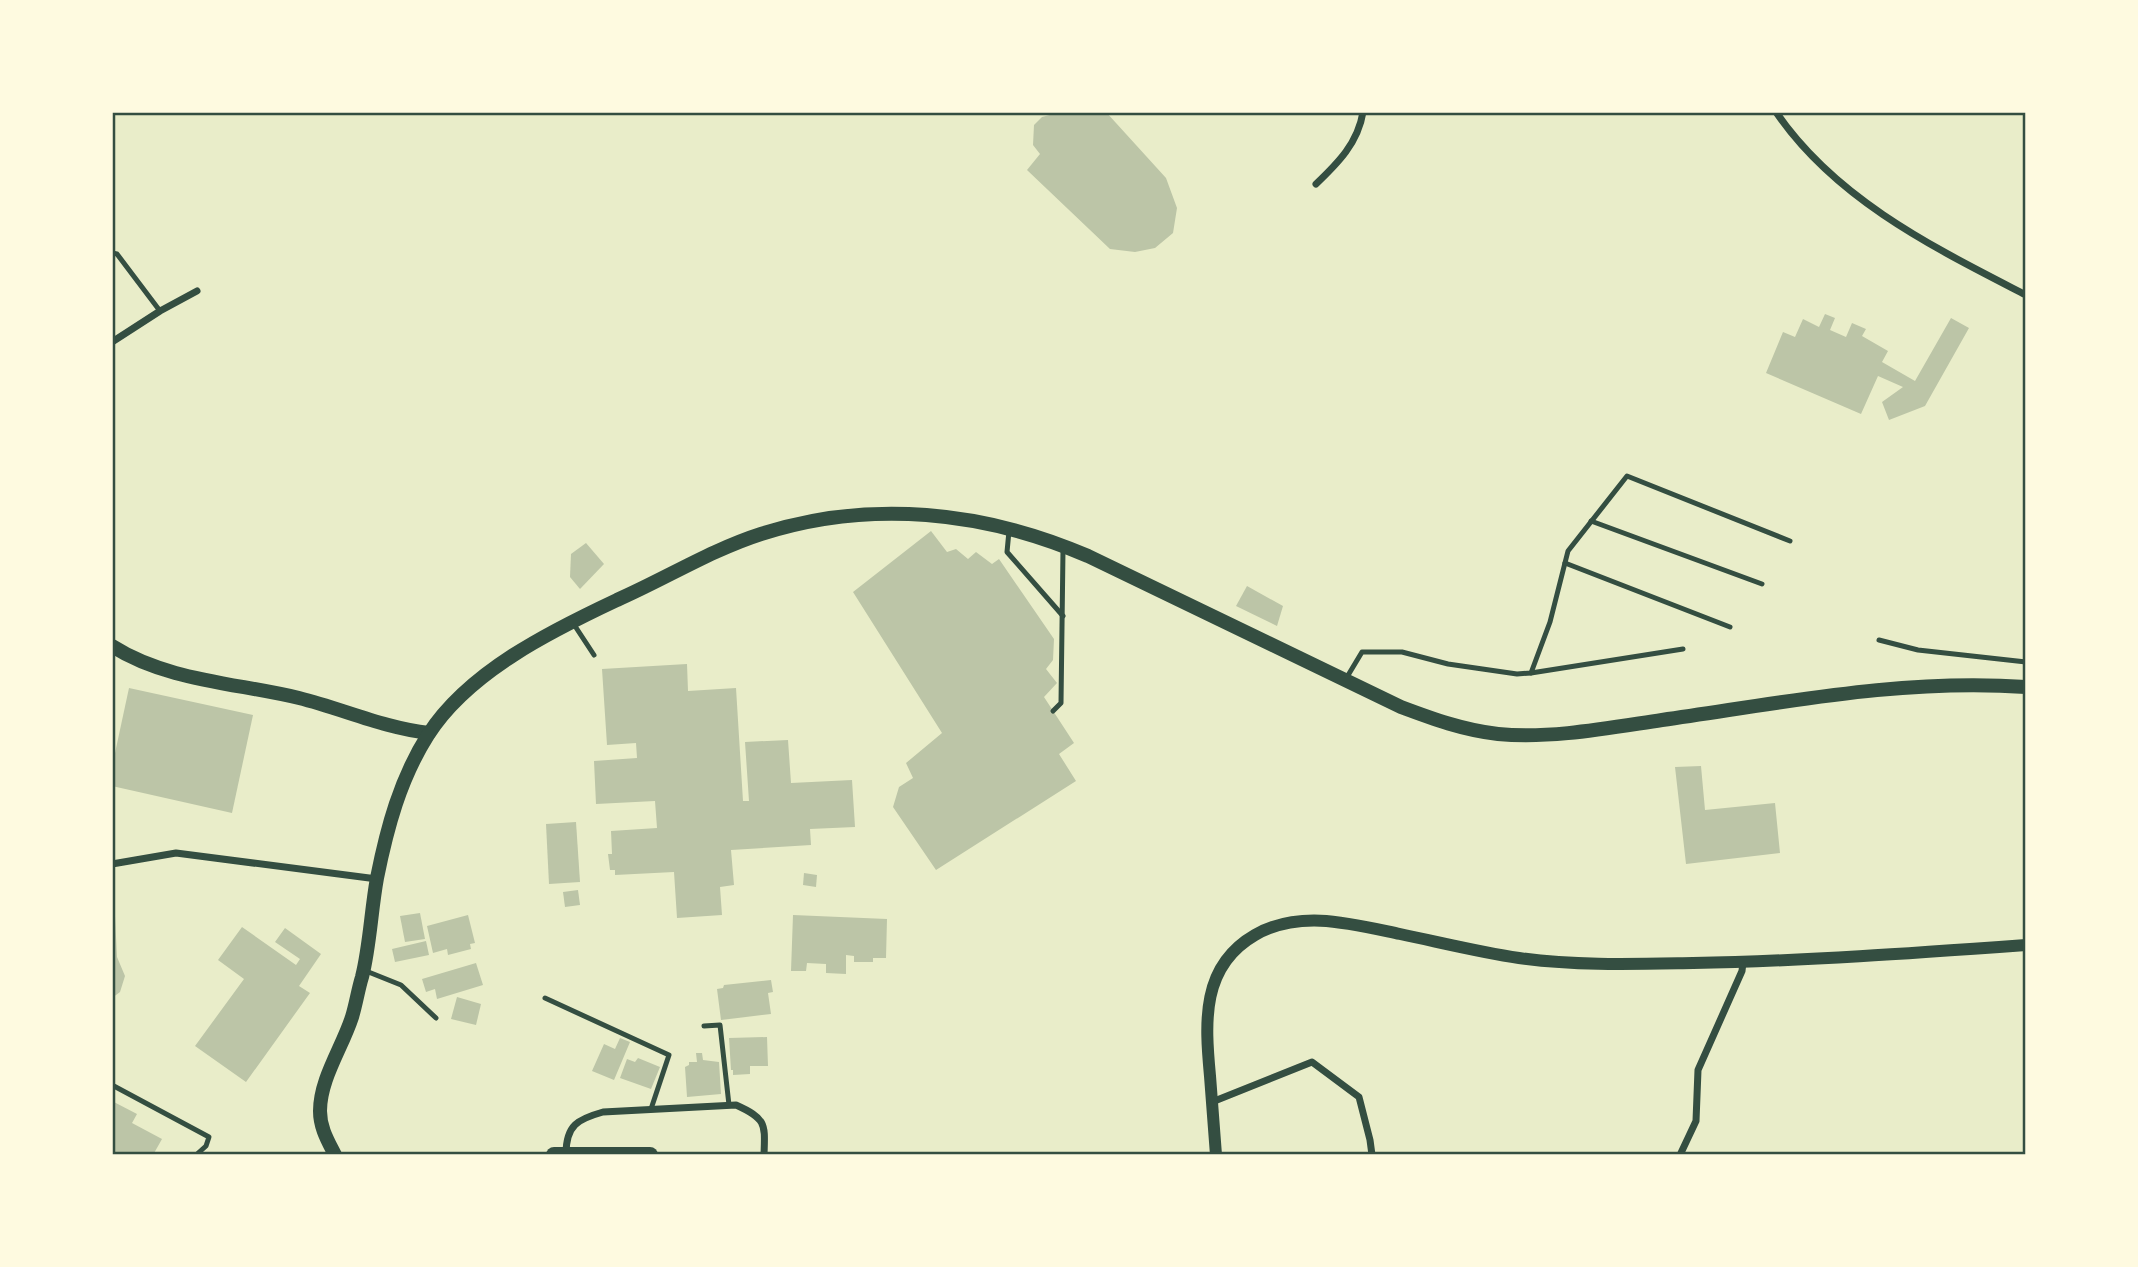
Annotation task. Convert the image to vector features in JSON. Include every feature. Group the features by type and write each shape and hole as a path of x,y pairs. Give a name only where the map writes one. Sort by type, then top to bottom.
{"highway":[{"path":"560,1154 650,1155"}],"main road":[{"path":"335,1155 321,1125 321,1099 352,1017 364,970 377,879 392,813 411,764 429,733 453,703 497,666 573,622 695,561 759,534 820,519 850,515 944,516 1010,527 1063,545 1401,707 1474,731 1527,735 1636,724 1866,691 1942,684 2026,687"},
{"path":"112,646 167,670 318,703 400,730 429,733"}],"street":[{"path":"1316,184 1341,160 1352,143 1363,112"},
{"path":"1776,112 1828,171 1861,200 1954,258 2026,296"},
{"path":"112,342 197,291"},
{"path":"112,864 176,853 377,879"},
{"path":"1216,1155 1206,1034 1211,989 1220,968 1236,951 1255,935 1282,924 1309,920 1346,923 1520,958 1622,964 1743,962 2026,945"},
{"path":"1681,1155 1696,1121 1698,1070 1742,971 1743,962"},
{"path":"1212,1102 1312,1062 1359,1097 1372,1155"},
{"path":"560,1154 572,1127 584,1117 603,1112 736,1105 754,1113 764,1126 764,1155"}],"lane":[{"path":"112,253 117,254 160,311"},
{"path":"1531,673 1550,622 1567,551 1627,476 1790,541"},
{"path":"1591,521 1762,584"},
{"path":"1010,527 1007,552 1063,616"},
{"path":"1053,711 1061,703 1063,545"},
{"path":"1565,563 1730,627"},
{"path":"573,622 594,655"},
{"path":"1879,640 1918,650 2026,662"},
{"path":"1345,680 1362,652 1402,652 1448,664 1517,674 1683,649"},
{"path":"364,970 401,985 436,1018"},
{"path":"545,998 669,1055 651,1110"},
{"path":"704,1026 720,1026 729,1105"},
{"path":"112,1085 209,1137 206,1146 196,1155"}],"building":[{"path":"1061,112 1106,112 1166,178 1177,208 1173,233 1155,248 1135,252 1110,249 1027,170 1040,154 1033,145 1034,125 1042,117"},
{"path":"1825,314 1835,318 1830,330 1846,337 1852,323 1866,329 1862,336 1888,351 1882,362 1915,381 1951,318 1969,328 1925,406 1889,420 1882,402 1903,387 1878,376 1861,414 1766,373 1783,332 1795,337 1803,319 1819,327"},
{"path":"931,531 947,552 956,549 968,559 976,552 992,564 999,559 1054,639 1053,660 1046,669 1057,683 1044,697 1074,743 1059,754 1076,781 936,870 893,807 899,787 913,778 906,763 942,733 853,592"},
{"path":"586,543 604,564 580,589 570,577 571,554"},
{"path":"1247,586 1283,606 1277,626 1236,606"},
{"path":"687,664 688,691 736,688 743,801 749,801 745,742 788,740 791,783 852,780 855,827 810,829 811,845 731,850 734,885 720,887 722,915 677,918 674,872 615,875 615,870 610,870 608,854 612,854 611,831 657,828 655,801 596,804 594,761 637,758 636,743 607,745 602,669"},
{"path":"129,688 253,715 232,813 112,786 112,767"},
{"path":"1701,766 1705,810 1775,803 1780,853 1686,864 1675,767"},
{"path":"576,822 580,882 549,884 546,824"},
{"path":"804,873 817,875 816,887 803,885"},
{"path":"578,890 580,905 565,907 563,892"},
{"path":"112,909 115,916 117,957 125,976 120,992 112,998"},
{"path":"420,913 425,939 405,942 400,916"},
{"path":"468,915 475,943 470,944 471,949 448,955 447,949 433,953 427,926"},
{"path":"793,915 887,919 886,958 873,958 873,962 854,962 854,956 846,955 846,974 826,973 826,964 807,963 806,971 791,971"},
{"path":"242,927 296,965 300,959 275,942 285,928 321,954 299,986 310,993 246,1082 195,1046 244,979 218,960"},
{"path":"426,941 429,955 395,962 392,949"},
{"path":"476,963 483,985 437,999 435,989 426,992 422,979"},
{"path":"771,980 773,992 768,993 771,1014 721,1020 717,989 723,988 724,985"},
{"path":"457,997 481,1004 476,1025 451,1019"},
{"path":"767,1037 768,1066 750,1066 750,1074 733,1075 729,1038"},
{"path":"620,1038 630,1042 614,1080 592,1071 604,1044 615,1049"},
{"path":"696,1053 702,1053 703,1060 719,1062 721,1094 687,1097 685,1067 689,1062 697,1062"},
{"path":"638,1058 660,1067 651,1089 620,1078 627,1059 635,1062"},
{"path":"112,1101 137,1114 132,1123 162,1139 153,1155 112,1155"}]}
